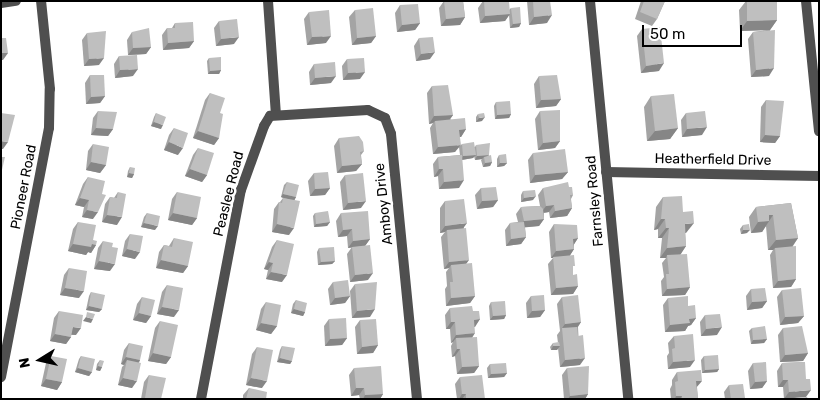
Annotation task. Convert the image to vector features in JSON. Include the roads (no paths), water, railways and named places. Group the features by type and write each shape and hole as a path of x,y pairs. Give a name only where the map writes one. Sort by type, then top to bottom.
{"street":[{"path":"1,2 16,1"},
{"name":"Pioneer Road","path":"1,377 49,128 50,90 41,1"},
{"path":"268,1 276,115"},
{"name":"Farnsley Road","path":"590,1 628,399"},
{"path":"806,1 819,131"},
{"name":"Amboy Drive","path":"276,115 368,110 379,113 389,124 417,399"},
{"name":"Peaslee Road","path":"201,399 242,190 264,126 270,116 276,115"},
{"name":"Heatherfield Drive","path":"606,172 819,176"}]}
